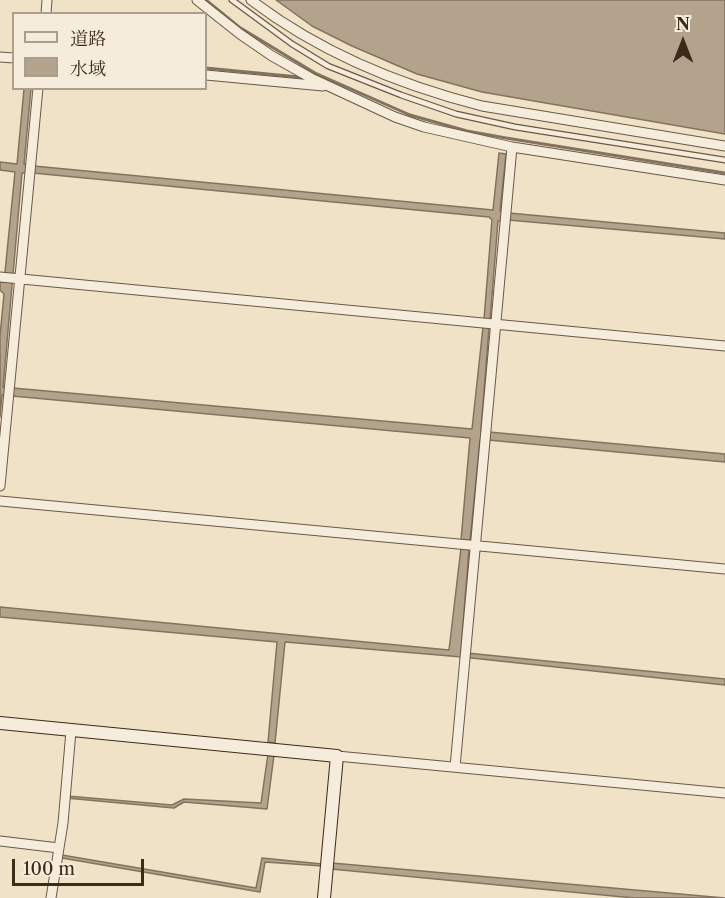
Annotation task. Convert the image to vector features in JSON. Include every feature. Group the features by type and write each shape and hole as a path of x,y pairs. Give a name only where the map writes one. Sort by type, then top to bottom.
{"street":[{"path":"197,0 272,56 328,87 424,128 512,147 725,180"},
{"path":"251,0 293,29 337,54 406,85 482,106 725,146"},
{"path":"207,75 328,87"},
{"path":"0,486 3,417 38,90"},
{"path":"455,767 465,655 469,545 486,435 489,324 505,217 512,147"},
{"path":"2,277 725,346"},
{"path":"0,501 725,569"},
{"path":"0,723 725,793"},
{"path":"51,898 72,731"},
{"path":"324,898 337,756"},
{"path":"0,841 59,848"}],"lane":[{"path":"232,0 292,44 328,66 456,114 515,127 725,160"}],"water":[{"path":"276,0 725,0 725,134 482,92 417,74 312,26"},
{"path":"24,90 31,90 24,164 28,165 27,173 22,173 3,387 6,388 5,395 2,395 0,417 0,336 4,294 0,290 0,282 4,282 15,172 0,170 0,162 17,164"},
{"path":"499,153 506,154 500,211 503,213 503,220 498,221 490,320 484,319 492,220 489,217 33,173 34,166 493,210"},
{"path":"509,213 725,233 725,239 508,220"},
{"path":"483,327 489,328 481,430 483,440 480,440 470,541 461,540 470,438 12,396 13,388 472,429"},
{"path":"489,432 725,454 725,462 488,440"},
{"path":"461,548 469,549 461,651 725,679 725,685 462,657 285,642 275,743 268,742 277,642 0,617 0,607 449,650"},
{"path":"268,754 274,755 267,809 184,802 174,808 66,798 67,796 172,805 184,799 261,803"},
{"path":"62,855 256,888 262,858 322,864 322,866 265,862 260,892 62,858"},
{"path":"332,863 725,898 634,898 331,869"}],"waterway":[{"path":"206,0 239,27 315,73 410,115 467,131 725,173"},
{"path":"207,68 299,77"}]}
